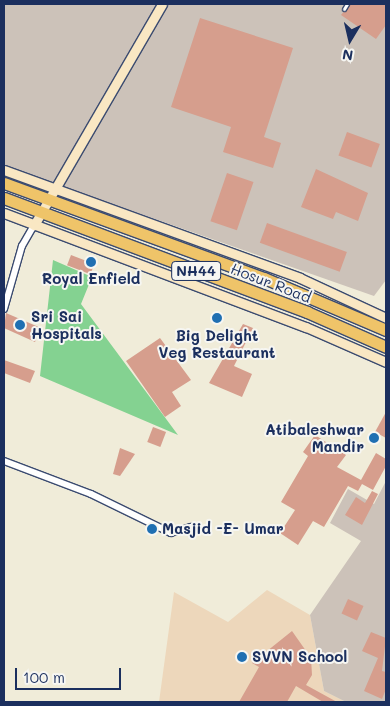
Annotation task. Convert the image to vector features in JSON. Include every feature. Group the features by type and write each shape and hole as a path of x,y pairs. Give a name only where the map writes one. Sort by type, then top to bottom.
{"highway":[{"name":"Hosur Road","path":"4,183 51,194 310,296 386,330"},
{"name":"Hosur Road","path":"4,198 307,312 386,347"}],"street":[{"path":"4,309 22,246 38,227 41,212 51,194 162,4"},
{"path":"4,170 51,194 300,278 386,318"},
{"path":"4,213 306,327 386,362"},
{"path":"4,461 91,494 171,533 191,527"}],"lane":[{"path":"344,9 347,4"}],"shaded area":[{"path":"4,4 386,4 386,280 374,296 4,166"},
{"path":"386,481 386,702 346,702 324,691 310,615 361,541 330,523 348,489 374,504"},
{"name":"SVVN School","path":"267,590 310,615 324,691 346,702 159,702 174,592 228,622"}],"green space":[{"path":"53,260 92,277 81,304 178,435 40,376"}],"building":[{"path":"350,4 386,4 386,25 376,39 341,15"},
{"path":"200,18 293,48 264,137 281,143 273,168 223,152 231,127 171,107"},
{"path":"347,132 380,144 371,167 338,155"},
{"path":"316,169 368,193 358,221 336,212 333,219 301,207"},
{"path":"227,173 253,182 237,230 210,221"},
{"path":"267,223 347,252 340,272 260,243"},
{"path":"71,255 94,264 90,274 67,265"},
{"path":"6,313 41,328 35,342 4,328"},
{"path":"243,324 253,328 234,366 252,374 242,397 209,383"},
{"path":"160,338 191,380 172,392 181,406 165,417 126,361"},
{"path":"4,360 35,371 30,383 4,373"},
{"path":"386,412 386,438 375,432"},
{"path":"153,427 166,432 160,447 147,442"},
{"path":"315,435 346,455 337,467 361,480 376,453 386,459 386,466 373,490 362,484 358,491 348,486 324,527 313,521 298,545 280,533 295,510 281,502 308,456 303,452"},
{"path":"120,448 135,454 120,476 113,474"},
{"path":"372,491 378,494 362,525 345,515 356,497 365,503"},
{"path":"348,599 364,606 357,621 341,614"},
{"path":"292,631 311,658 312,675 306,685 337,702 323,702 296,686 287,702 239,702 259,667 252,663"},
{"path":"371,632 386,638 382,671 386,672 386,689 382,699 364,691 378,658 362,651"}],"place":[{"name":"Royal Enfield","path":"91,262"},
{"name":"Big Delight Veg Restaurant","path":"217,318"},
{"name":"Sri Sai Hospitals","path":"20,325"},
{"name":"Atibaleshwar Mandir","path":"374,438"},
{"name":"Masjid -E- Umar","path":"152,529"},
{"name":"SVVN School","path":"242,657"}]}
